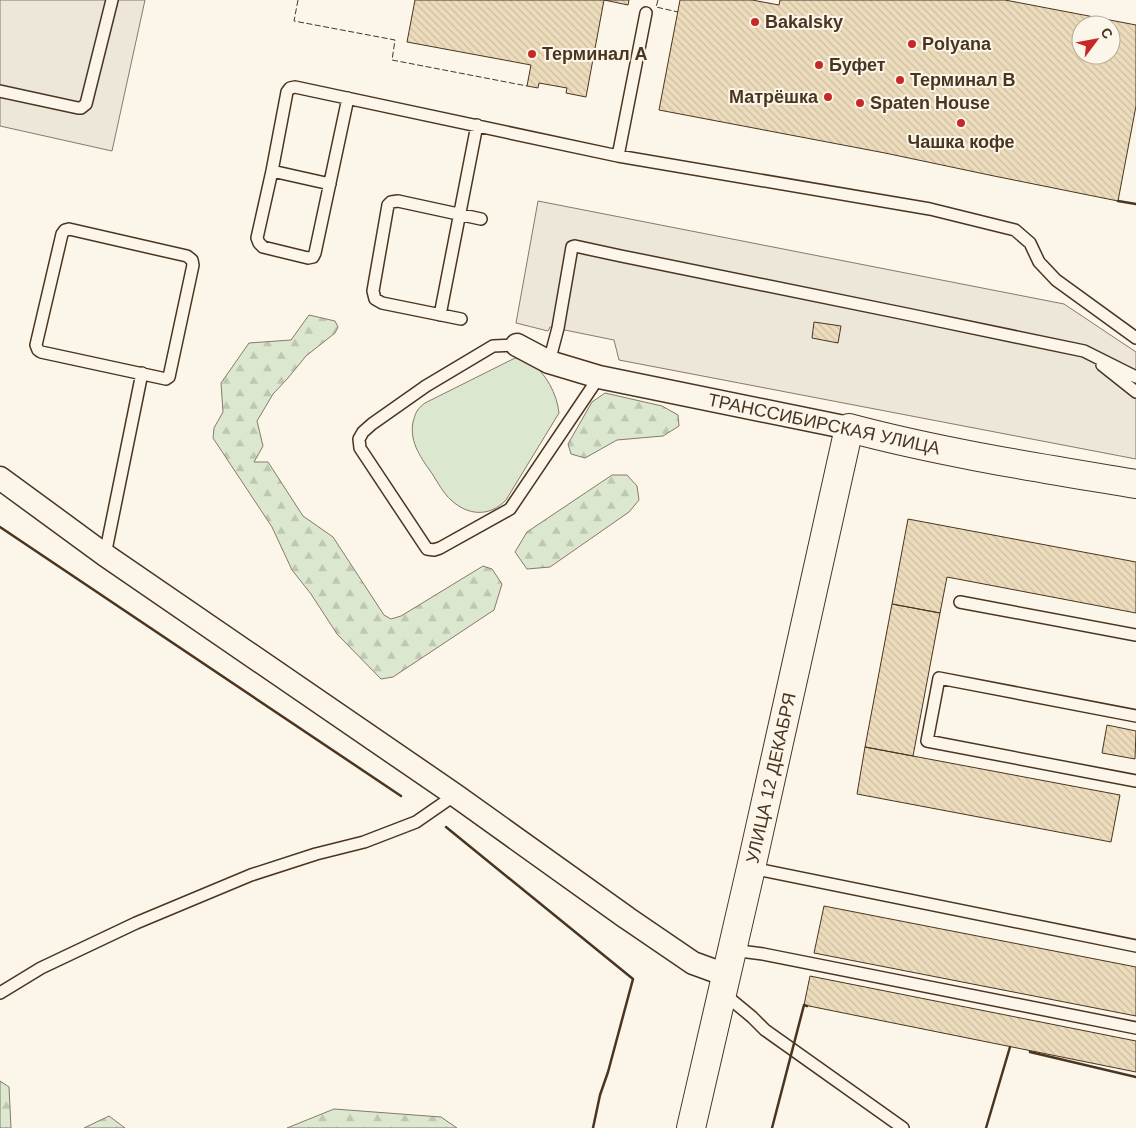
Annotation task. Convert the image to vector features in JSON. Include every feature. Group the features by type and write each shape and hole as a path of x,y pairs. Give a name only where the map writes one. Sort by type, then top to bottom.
{"main road":[{"name":"ТРАНССИБИРСКАЯ УЛИЦА","path":"850,428 888,438 1020,465 1136,484"},
{"name":"УЛИЦА 12 ДЕКАБРЯ","path":"691,1128 850,428"}],"street":[{"name":"ТРАНССИБИРСКАЯ УЛИЦА","path":"518,345 549,362 599,377 850,428"},
{"path":"0,478 105,555 455,795 693,963 727,973"}],"lane":[{"path":"0,91 78,108 84,107 112,0"},
{"path":"618,156 646,13"},
{"path":"348,98 312,257 308,258 263,247 257,238 287,92 290,88 295,87 348,98 476,125 618,156 930,209 1015,230 1030,243 1039,262 1056,280 1136,338"},
{"path":"440,315 476,125"},
{"path":"272,171 330,184"},
{"path":"461,319 382,303 375,299 373,291 388,205 398,201 481,219"},
{"path":"69,229 187,256 192,260 193,265 169,378 166,379 142,373 38,350 36,345 62,234 65,230 69,229"},
{"path":"549,362 558,328 572,247 575,246 1084,351 1136,377"},
{"path":"518,345 493,346 426,386 372,424 363,432 359,439 360,448 427,548 434,550 440,548 510,509 599,377"},
{"path":"1084,351 1136,392"},
{"path":"105,555 142,373"},
{"path":"960,602 1136,635"},
{"path":"1136,716 939,678 927,742 1136,781"},
{"path":"0,993 41,968 136,923 251,875 316,854 364,842 416,822 455,795"},
{"path":"751,868 1136,946"},
{"path":"903,1128 888,1123 765,1030 752,1017 727,973 763,954 1136,1028"}],"green space":[{"path":"309,315 335,321 338,327 335,333 306,356 273,394 257,421 263,446 254,462 268,462 303,516 333,537 384,615 391,619 401,616 483,566 492,569 502,584 494,610 393,677 381,679 337,634 311,594 292,570 272,527 213,438 214,428 223,412 221,383 249,343 291,340"},
{"path":"515,358 530,362 546,378 553,391 559,413 506,500 500,506 486,512 472,512 448,498 441,488 417,450 412,430 413,422 417,411 425,403"},
{"path":"605,393 662,406 678,415 679,426 663,436 617,440 585,458 571,454 568,444 592,402"},
{"path":"612,475 627,475 637,486 639,500 629,512 550,567 527,569 515,552 527,532"},
{"path":"0,1081 9,1087 11,1128 0,1128"},
{"path":"334,1109 441,1117 457,1128 287,1128"},
{"path":"109,1116 125,1128 84,1128"}],"shaded area":[{"path":"0,0 145,0 112,151 0,126"},
{"path":"538,201 1064,304 1136,352 1136,459 619,360 614,340 550,327 548,331 516,323"}],"building":[{"name":"Терминал A","path":"415,0 604,0 586,97 566,93 567,88 539,83 538,88 527,86 531,65 407,42"},
{"path":"604,0 629,0 628,5"},
{"name":"Терминал B","path":"680,0 752,0 779,5 780,0 1005,0 1084,15 1071,15 1071,65 1121,65 1121,22 1136,25 1136,106 1118,201 885,153 659,110"},
{"path":"814,322 841,326 838,343 812,338"},
{"path":"908,519 1136,562 1136,613 947,577 940,613 892,604"},
{"path":"892,604 940,613 913,756 865,747"},
{"path":"1107,725 1136,731 1135,759 1102,753"},
{"path":"865,747 1120,795 1111,842 857,794"},
{"path":"824,906 1136,967 1136,1016 814,953"},
{"path":"810,976 1136,1041 1136,1072 804,1005"}],"fence":[{"path":"298,0 294,21 395,40 392,60 527,86"},
{"path":"658,0 656,7 678,12"}],"wall":[{"path":"1118,201 1136,204"},
{"path":"0,527 401,796"},
{"path":"446,827 633,979 600,1095 593,1128"},
{"path":"772,1128 804,1005 807,1006"},
{"path":"986,1128 1010,1047"},
{"path":"1030,1052 1136,1077"}],"place":[{"name":"Bakalsky","path":"755,22"},
{"name":"Polyana","path":"912,44"},
{"name":"Терминал A","path":"532,54"},
{"name":"Буфет","path":"819,65"},
{"name":"Терминал B","path":"900,80"},
{"name":"Матрëшка","path":"828,97"},
{"name":"Spaten House","path":"860,103"},
{"name":"Чашка кофе","path":"961,123"}]}
